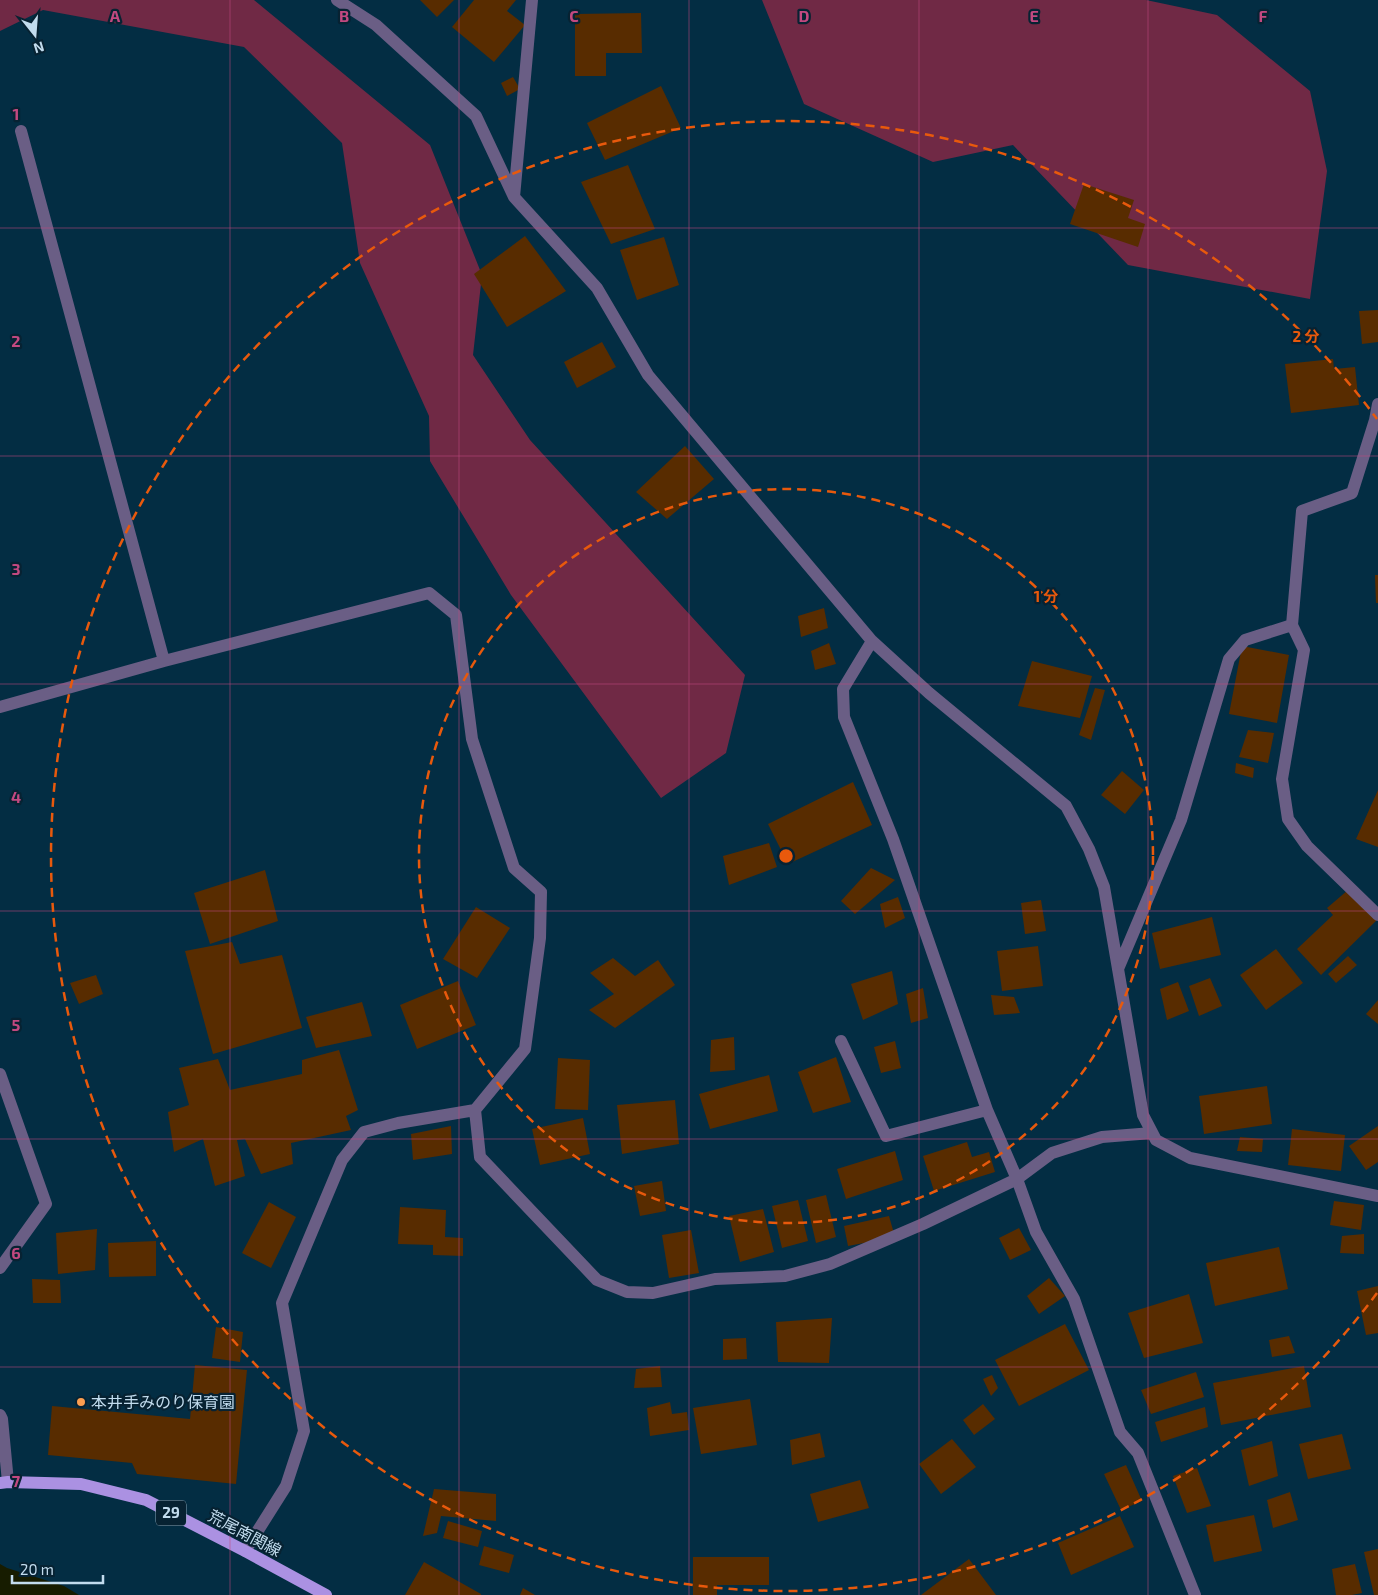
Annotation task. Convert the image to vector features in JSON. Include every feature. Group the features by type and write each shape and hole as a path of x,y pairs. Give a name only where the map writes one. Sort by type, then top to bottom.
{"main road":[{"name":"荒尾南関線","path":"4,1483 81,1484 146,1500 326,1595"}],"street":[{"path":"337,0 376,25 476,116 514,197 597,288 648,375 872,641 929,693 1066,806 1089,849 1104,887 1143,1115 1156,1140 1190,1158 1378,1196"},
{"path":"514,197 532,0"},
{"path":"21,131 164,661"},
{"path":"1378,404 1375,420 1352,493 1302,511 1292,625 1304,650 1282,779 1288,818 1308,846 1378,915"},
{"path":"0,707 164,661 428,593 456,615 472,740 514,868 541,892 540,938 525,1049 475,1110 398,1122 364,1132 342,1160 282,1303 304,1431 286,1486 245,1551"},
{"path":"1118,970 1181,820 1229,659 1245,640 1292,625"},
{"path":"872,641 842,689 844,717 893,839 987,1110 1036,1232 1074,1299 1120,1432 1138,1453 1195,1595"},
{"path":"842,1041 886,1136 987,1110"},
{"path":"0,1074 46,1204 0,1268"},
{"path":"475,1110 480,1157 597,1280 627,1292 653,1293 715,1279 785,1276 830,1264 924,1224 1016,1179 1052,1153 1102,1138 1152,1133"},
{"path":"0,1415 2,1419 4,1483"}],"shaded area":[{"path":"0,0 254,0 430,145 482,275 473,355 530,440 745,675 726,753 661,798 511,595 430,461 429,416 360,263 342,143 244,47 43,10 0,31"},
{"path":"762,0 1146,0 1217,15 1310,91 1327,171 1310,299 1128,265 1013,145 933,162 804,104"},
{"path":"0,1564 7,1568 64,1586 79,1595 0,1595"}],"building":[{"path":"420,0 454,0 437,17"},
{"path":"474,0 516,0 507,11 525,25 494,62 452,27"},
{"path":"641,13 642,53 606,53 606,76 575,76 575,14"},
{"path":"513,77 520,89 507,96 501,83"},
{"path":"661,86 681,128 605,160 587,123"},
{"path":"628,165 655,229 611,244 581,182"},
{"path":"1084,184 1134,200 1128,218 1145,224 1138,247 1070,224"},
{"path":"525,236 566,291 507,327 474,274"},
{"path":"664,237 679,285 637,300 620,250"},
{"path":"1378,310 1378,342 1362,344 1359,311"},
{"path":"602,342 616,367 577,388 564,362"},
{"path":"1333,359 1334,369 1355,367 1359,405 1291,413 1285,364"},
{"path":"685,446 714,479 667,519 636,492"},
{"path":"1375,575 1378,575 1378,603 1376,603"},
{"path":"824,608 828,628 801,637 798,616"},
{"path":"829,643 836,664 815,670 811,651"},
{"path":"1242,646 1289,655 1277,723 1229,714"},
{"path":"1032,661 1092,676 1080,718 1018,706"},
{"path":"1095,688 1105,690 1091,740 1079,735"},
{"path":"1248,730 1274,733 1268,763 1239,757"},
{"path":"1236,763 1254,768 1253,778 1235,773"},
{"path":"1122,771 1144,790 1125,814 1101,795"},
{"path":"853,782 872,825 788,864 768,824"},
{"path":"1378,790 1378,847 1356,839"},
{"path":"769,843 777,867 729,885 723,856"},
{"path":"871,868 895,880 855,914 841,901"},
{"path":"265,870 278,921 210,944 194,893"},
{"path":"1348,890 1377,920 1321,975 1297,949 1333,915 1327,908"},
{"path":"898,897 905,918 885,928 880,904"},
{"path":"1041,900 1046,931 1025,934 1021,903"},
{"path":"476,907 510,928 477,978 443,959"},
{"path":"1212,917 1221,955 1160,969 1152,933"},
{"path":"232,942 240,964 282,955 302,1028 213,1054 185,951"},
{"path":"1038,946 1043,986 1002,991 997,951"},
{"path":"1276,949 1303,983 1266,1010 1240,975"},
{"path":"1348,956 1357,965 1336,983 1328,974"},
{"path":"613,958 635,976 658,960 675,985 615,1028 589,1010 614,994 590,973"},
{"path":"892,971 898,1004 863,1020 851,984"},
{"path":"96,975 103,994 79,1004 70,983"},
{"path":"1210,978 1222,1006 1199,1016 1189,986"},
{"path":"458,981 476,1025 417,1049 400,1005"},
{"path":"1178,982 1189,1011 1167,1020 1160,989"},
{"path":"923,988 928,1018 911,1023 906,994"},
{"path":"991,995 1014,997 1020,1013 994,1015"},
{"path":"1378,1000 1378,1024 1366,1014"},
{"path":"362,1002 372,1036 316,1048 306,1017"},
{"path":"734,1037 735,1070 710,1072 711,1040"},
{"path":"895,1041 901,1068 881,1073 874,1047"},
{"path":"339,1050 358,1110 346,1116 351,1130 291,1143 293,1164 261,1174 245,1139 237,1140 245,1176 215,1186 203,1139 174,1152 168,1112 189,1105 179,1068 218,1059 230,1090 302,1074 302,1060"},
{"path":"836,1057 851,1102 813,1113 798,1072"},
{"path":"558,1058 590,1060 588,1110 555,1109"},
{"path":"769,1075 778,1111 710,1129 699,1094"},
{"path":"1267,1086 1272,1124 1204,1134 1199,1096"},
{"path":"675,1100 679,1144 622,1154 617,1105"},
{"path":"583,1118 590,1154 540,1165 532,1129"},
{"path":"451,1126 452,1154 413,1160 411,1134"},
{"path":"1378,1126 1378,1162 1366,1170 1349,1146"},
{"path":"1292,1129 1345,1135 1341,1171 1288,1165"},
{"path":"1240,1137 1263,1139 1262,1152 1237,1151"},
{"path":"967,1142 972,1157 989,1152 995,1172 934,1191 923,1156"},
{"path":"895,1151 903,1180 846,1199 837,1169"},
{"path":"662,1181 666,1211 640,1216 634,1186"},
{"path":"826,1195 836,1237 816,1243 806,1200"},
{"path":"798,1200 808,1241 782,1248 772,1206"},
{"path":"1334,1201 1364,1205 1361,1230 1330,1225"},
{"path":"269,1202 296,1217 271,1268 242,1253"},
{"path":"400,1207 446,1210 445,1237 463,1238 463,1256 433,1255 433,1245 398,1244"},
{"path":"763,1209 774,1252 740,1262 729,1216"},
{"path":"889,1216 895,1237 848,1246 844,1226"},
{"path":"1019,1228 1031,1250 1010,1260 999,1238"},
{"path":"97,1229 95,1270 58,1274 56,1233"},
{"path":"691,1230 699,1273 669,1278 662,1235"},
{"path":"1364,1234 1364,1254 1340,1253 1342,1236"},
{"path":"156,1241 156,1276 109,1277 108,1243"},
{"path":"1279,1247 1288,1289 1215,1306 1206,1263"},
{"path":"1049,1278 1065,1296 1039,1314 1027,1296"},
{"path":"32,1279 60,1280 61,1303 33,1303"},
{"path":"1378,1286 1378,1333 1366,1335 1357,1291"},
{"path":"1189,1294 1203,1343 1144,1358 1128,1313"},
{"path":"832,1318 829,1363 778,1362 776,1322"},
{"path":"1065,1324 1089,1370 1019,1406 995,1360"},
{"path":"216,1327 243,1332 240,1362 212,1358"},
{"path":"1289,1336 1295,1353 1272,1357 1269,1340"},
{"path":"746,1338 747,1359 723,1360 723,1339"},
{"path":"195,1365 247,1370 236,1484 137,1474 132,1463 48,1455 52,1406 190,1419"},
{"path":"660,1366 662,1387 634,1388 636,1369"},
{"path":"1304,1366 1311,1407 1221,1425 1213,1383"},
{"path":"1196,1372 1204,1397 1151,1414 1141,1390"},
{"path":"992,1375 998,1388 991,1396 983,1379"},
{"path":"750,1399 757,1445 701,1454 693,1408"},
{"path":"670,1402 672,1414 687,1412 689,1430 650,1436 647,1408"},
{"path":"983,1404 995,1419 974,1435 963,1420"},
{"path":"1205,1407 1208,1427 1161,1442 1155,1422"},
{"path":"820,1433 825,1457 792,1465 790,1440"},
{"path":"1342,1434 1351,1469 1308,1479 1299,1444"},
{"path":"952,1439 976,1467 941,1494 919,1464"},
{"path":"1272,1441 1278,1476 1249,1486 1241,1450"},
{"path":"1126,1465 1142,1501 1121,1510 1104,1474"},
{"path":"1197,1468 1211,1506 1187,1513 1173,1476"},
{"path":"860,1480 869,1508 818,1522 810,1494"},
{"path":"434,1489 496,1494 496,1521 441,1516 437,1533 423,1536"},
{"path":"1290,1492 1298,1520 1273,1528 1267,1500"},
{"path":"1254,1515 1262,1551 1214,1562 1206,1525"},
{"path":"1120,1516 1134,1547 1071,1575 1058,1543"},
{"path":"448,1521 482,1531 478,1547 443,1538"},
{"path":"484,1546 514,1555 509,1573 479,1565"},
{"path":"1378,1549 1378,1595 1374,1595 1364,1552"},
{"path":"693,1557 769,1557 769,1585 717,1585 717,1595 693,1595"},
{"path":"969,1559 996,1595 921,1595"},
{"path":"424,1562 481,1594 481,1595 405,1595"},
{"path":"1355,1564 1362,1593 1336,1595 1332,1569"},
{"path":"523,1588 535,1595 520,1595"}],"place":[{"name":"本井手みのり保育園","path":"81,1402"}]}
